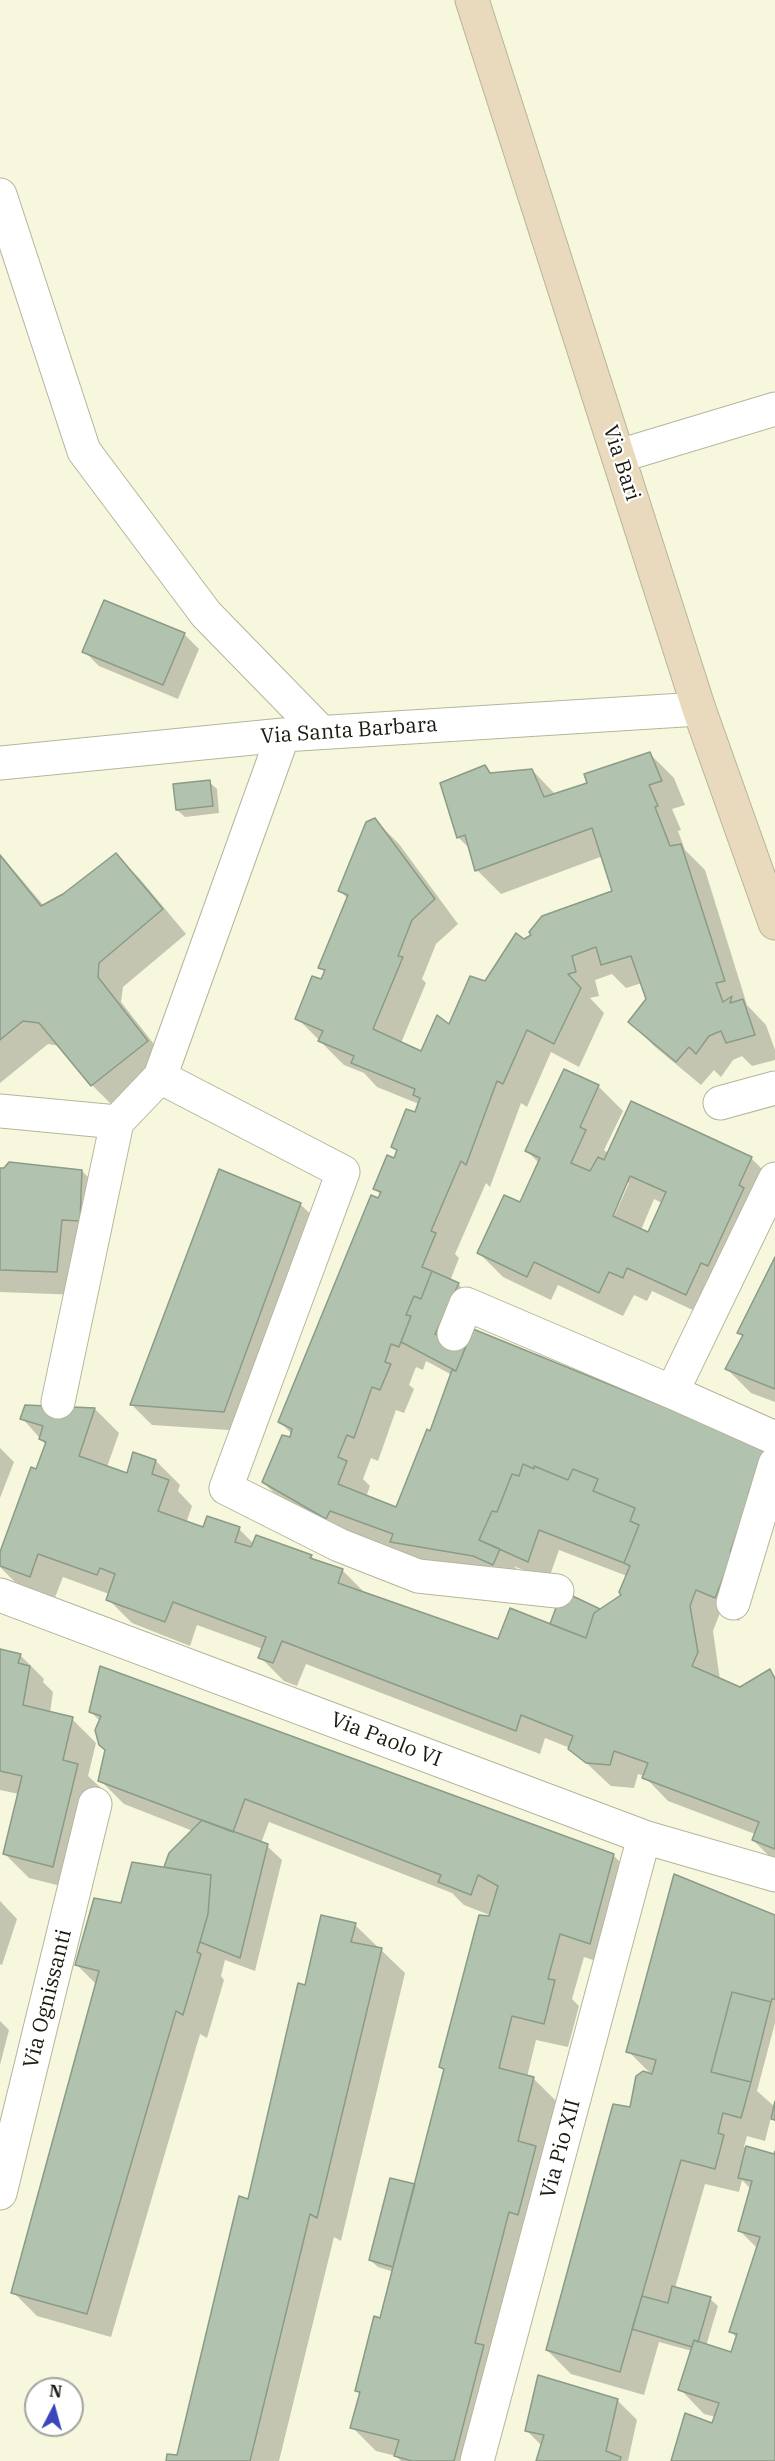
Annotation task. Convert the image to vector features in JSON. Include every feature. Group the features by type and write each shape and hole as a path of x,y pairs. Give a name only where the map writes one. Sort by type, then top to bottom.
{"main road":[{"name":"Via Bari","path":"472,0 699,709 775,923"}],"street":[{"path":"0,195 84,451 206,614 321,732"},
{"path":"619,456 775,409"},
{"name":"Via Santa Barbara","path":"0,763 321,732 699,709"},
{"path":"58,1402 117,1122 160,1077 283,735"},
{"path":"160,1077 343,1172 226,1488 339,1545 418,1576 557,1591"},
{"path":"720,1102 775,1088"},
{"path":"0,1111 117,1122"},
{"path":"672,1392 775,1179"},
{"path":"454,1334 466,1304 775,1438"},
{"path":"733,1603 775,1464"},
{"name":"Via Paolo VI","path":"0,1595 644,1837 775,1875"},
{"name":"Via Ognissanti","path":"0,2193 95,1804"},
{"name":"Via Pio XII","path":"477,2461 644,1837"}],"building":[{"path":"104,600 185,633 163,685 82,652"},
{"path":"650,752 662,781 649,785 658,806 655,807 670,846 681,844 725,981 716,983 723,1002 732,996 730,1003 743,999 755,1035 726,1043 721,1031 709,1036 696,1054 689,1047 676,1062 628,1022 646,999 631,956 601,965 596,947 572,956 576,972 568,974 581,988 554,1044 527,1030 503,1084 497,1081 466,1165 461,1161 431,1231 436,1233 422,1267 432,1271 421,1299 414,1296 406,1315 411,1316 399,1347 391,1344 385,1362 391,1364 380,1390 372,1387 354,1438 347,1435 338,1457 347,1461 338,1484 396,1507 427,1429 430,1431 452,1370 456,1371 473,1329 766,1448 748,1494 751,1495 730,1552 733,1553 715,1598 696,1590 690,1606 698,1652 692,1666 740,1687 770,1669 775,1679 775,1849 752,1840 759,1822 642,1778 648,1763 614,1751 610,1765 586,1763 568,1749 573,1736 521,1715 516,1731 282,1641 273,1663 258,1658 266,1637 173,1602 165,1622 106,1600 115,1574 100,1568 97,1575 38,1554 30,1577 0,1566 0,1552 31,1467 36,1469 46,1442 39,1439 43,1426 20,1419 25,1405 95,1408 79,1456 127,1473 133,1452 156,1460 152,1474 169,1480 158,1511 203,1527 207,1516 240,1527 235,1542 251,1547 256,1535 312,1555 310,1558 343,1569 338,1583 498,1639 510,1608 586,1638 594,1613 621,1595 619,1592 630,1566 624,1563 639,1525 630,1521 635,1508 593,1491 598,1479 573,1469 568,1480 534,1466 534,1469 523,1464 519,1476 512,1474 497,1512 492,1511 479,1540 500,1549 493,1565 473,1556 390,1542 393,1534 330,1511 326,1519 262,1482 282,1435 290,1437 292,1429 278,1422 371,1195 378,1198 381,1192 373,1189 387,1155 394,1158 397,1150 391,1147 406,1109 415,1112 420,1098 413,1095 415,1089 351,1063 354,1056 318,1041 323,1031 295,1019 312,976 321,979 325,970 318,968 348,895 338,891 366,822 375,818 435,899 412,920 398,956 403,957 373,1029 421,1051 437,1015 449,1024 470,976 485,981 516,933 524,939 531,935 529,932 542,916 612,891 592,828 475,871 465,835 457,838 440,783 485,765 490,773 532,769 544,797 587,783 584,774"},
{"path":"210,780 213,806 176,810 173,784"},
{"path":"116,853 163,909 99,963 98,977 148,1041 91,1086 39,1023 23,1021 0,1040 0,855 41,906 63,894"},
{"path":"564,1069 599,1085 580,1127 586,1130 571,1163 590,1171 598,1157 604,1160 631,1101 752,1157 739,1185 744,1188 708,1266 701,1263 686,1295 627,1268 623,1278 609,1272 599,1293 534,1262 527,1277 477,1253 504,1195 520,1202 540,1158 525,1151","holes":["630,1176 666,1192 648,1232 613,1216"]},
{"path":"9,1162 82,1170 80,1221 62,1220 57,1272 0,1270 0,1168 4,1168"},
{"path":"219,1169 301,1203 224,1412 130,1405"},
{"path":"775,1257 775,1389 725,1369 743,1335 737,1333"},
{"path":"432,1271 459,1283 435,1334 465,1348 456,1371 401,1342 411,1316 406,1315 414,1296 421,1299"},
{"path":"523,1464 534,1469 534,1466 568,1480 573,1469 598,1479 593,1491 635,1508 630,1521 639,1525 624,1563 539,1530 528,1562 479,1540 492,1511 497,1512 512,1474 519,1476"},
{"path":"562,1591 600,1609 594,1613 586,1638 550,1624"},
{"path":"0,1649 21,1654 18,1663 30,1666 23,1705 73,1717 63,1760 78,1764 53,1867 3,1854 22,1776 0,1771"},
{"path":"100,1666 614,1854 590,1944 560,1934 548,1979 555,1980 544,2024 512,2016 499,2068 534,2077 518,2141 536,2146 518,2215 509,2212 475,2343 484,2345 454,2461 412,2461 394,2456 399,2440 350,2428 360,2392 355,2391 374,2316 380,2318 444,2069 439,2067 479,1915 489,1916 498,1886 478,1875 471,1895 438,1882 441,1875 245,1799 233,1832 98,1781 105,1750 99,1745 95,1730 101,1716 89,1712"},
{"path":"202,1820 268,1844 240,1958 200,1942 208,1914 211,1875 164,1867 169,1853"},
{"path":"132,1862 211,1875 208,1914 197,1952 201,1954 183,2015 176,2011 87,2314 11,2293 99,1971 75,1965 94,1898 121,1903"},
{"path":"674,1874 775,1915 775,1999 771,2002 732,1992 711,2072 751,2082 741,2118 723,2113 718,2133 724,2135 715,2169 681,2160 620,2372 546,2350 613,2104 630,2107 636,2076 643,2071 652,2074 656,2060 626,2052"},
{"path":"321,1915 356,1923 351,1942 382,1948 317,2218 310,2214 250,2461 166,2461 167,2454 177,2455 239,2196 248,2199 298,1983 305,1985"},
{"path":"732,1992 771,2002 751,2082 711,2072"},
{"path":"775,2101 775,2120 771,2119"},
{"path":"746,2146 774,2154 775,2151 775,2461 671,2461 685,2413 712,2423 719,2403 678,2390 694,2340 731,2352 737,2334 729,2332 760,2237 738,2231 752,2181 738,2178"},
{"path":"390,2178 415,2184 393,2267 369,2260"},
{"path":"672,2286 711,2297 698,2342 694,2340 692,2347 632,2329 642,2296 668,2303"},
{"path":"538,2375 618,2399 606,2451 621,2457 620,2461 536,2461 544,2435 525,2431"}]}
